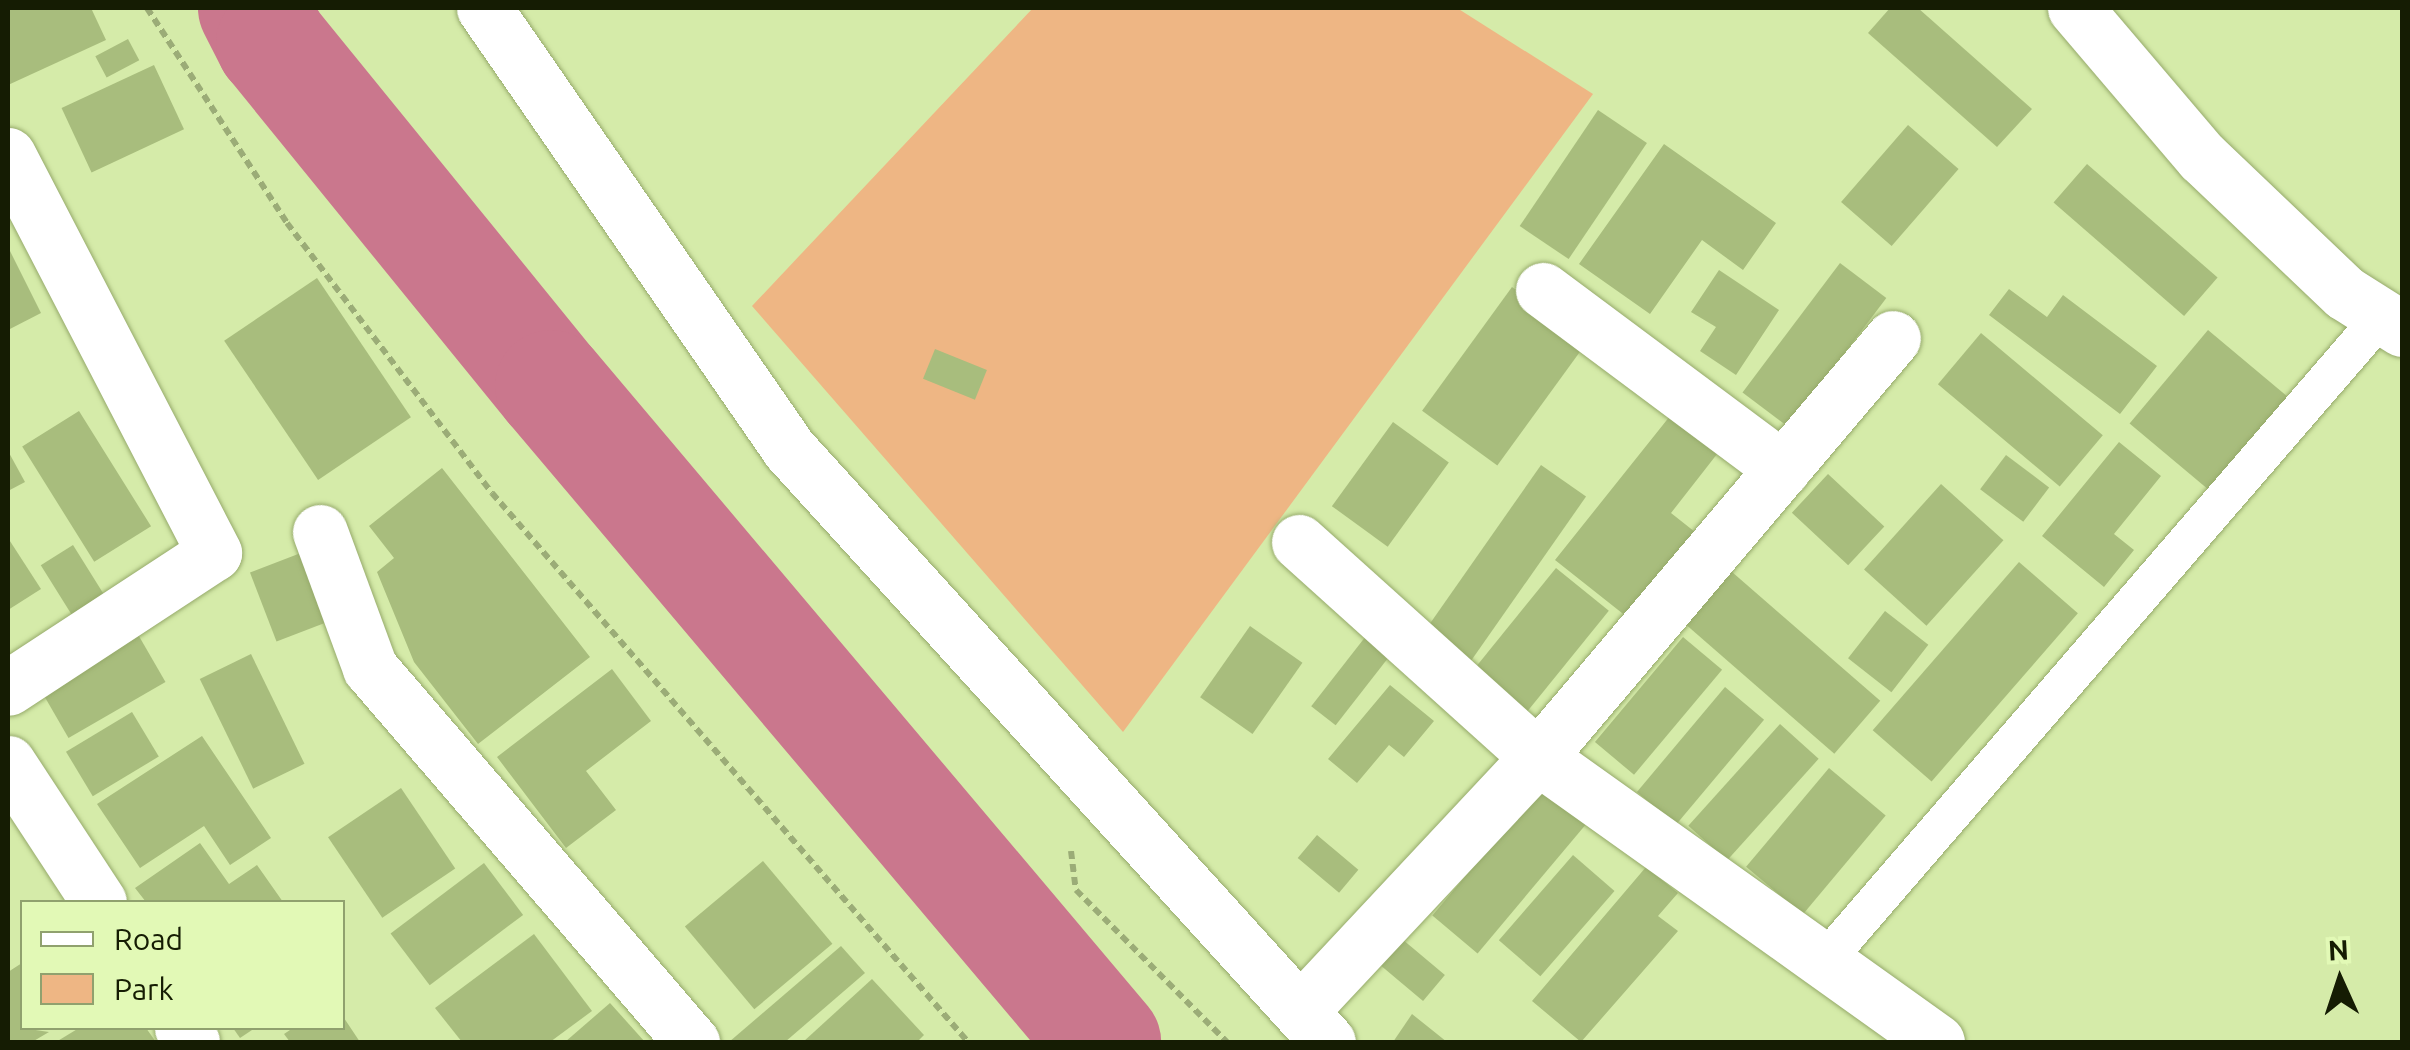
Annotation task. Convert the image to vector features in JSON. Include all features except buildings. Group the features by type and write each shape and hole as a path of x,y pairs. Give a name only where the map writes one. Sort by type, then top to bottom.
{"street":[{"path":"484,8 788,449 1315,1026 1893,338"},
{"path":"2075,8 2202,157 2345,293 2392,322"},
{"path":"8,154 214,553 8,688"},
{"path":"1542,290 1783,469"},
{"path":"320,532 370,668 692,1042"},
{"path":"1299,542 1538,757 1822,964 1937,1042"},
{"path":"8,764 99,900"}],"lane":[{"path":"1822,964 2392,322"}],"path":[{"path":"147,8 288,223 492,493 968,1042"}],"green space":[{"path":"1033,8 1457,8 1593,94 1123,732 752,306"}],"waterway":[{"path":"254,8 272,43 551,386 1105,1042"}]}
